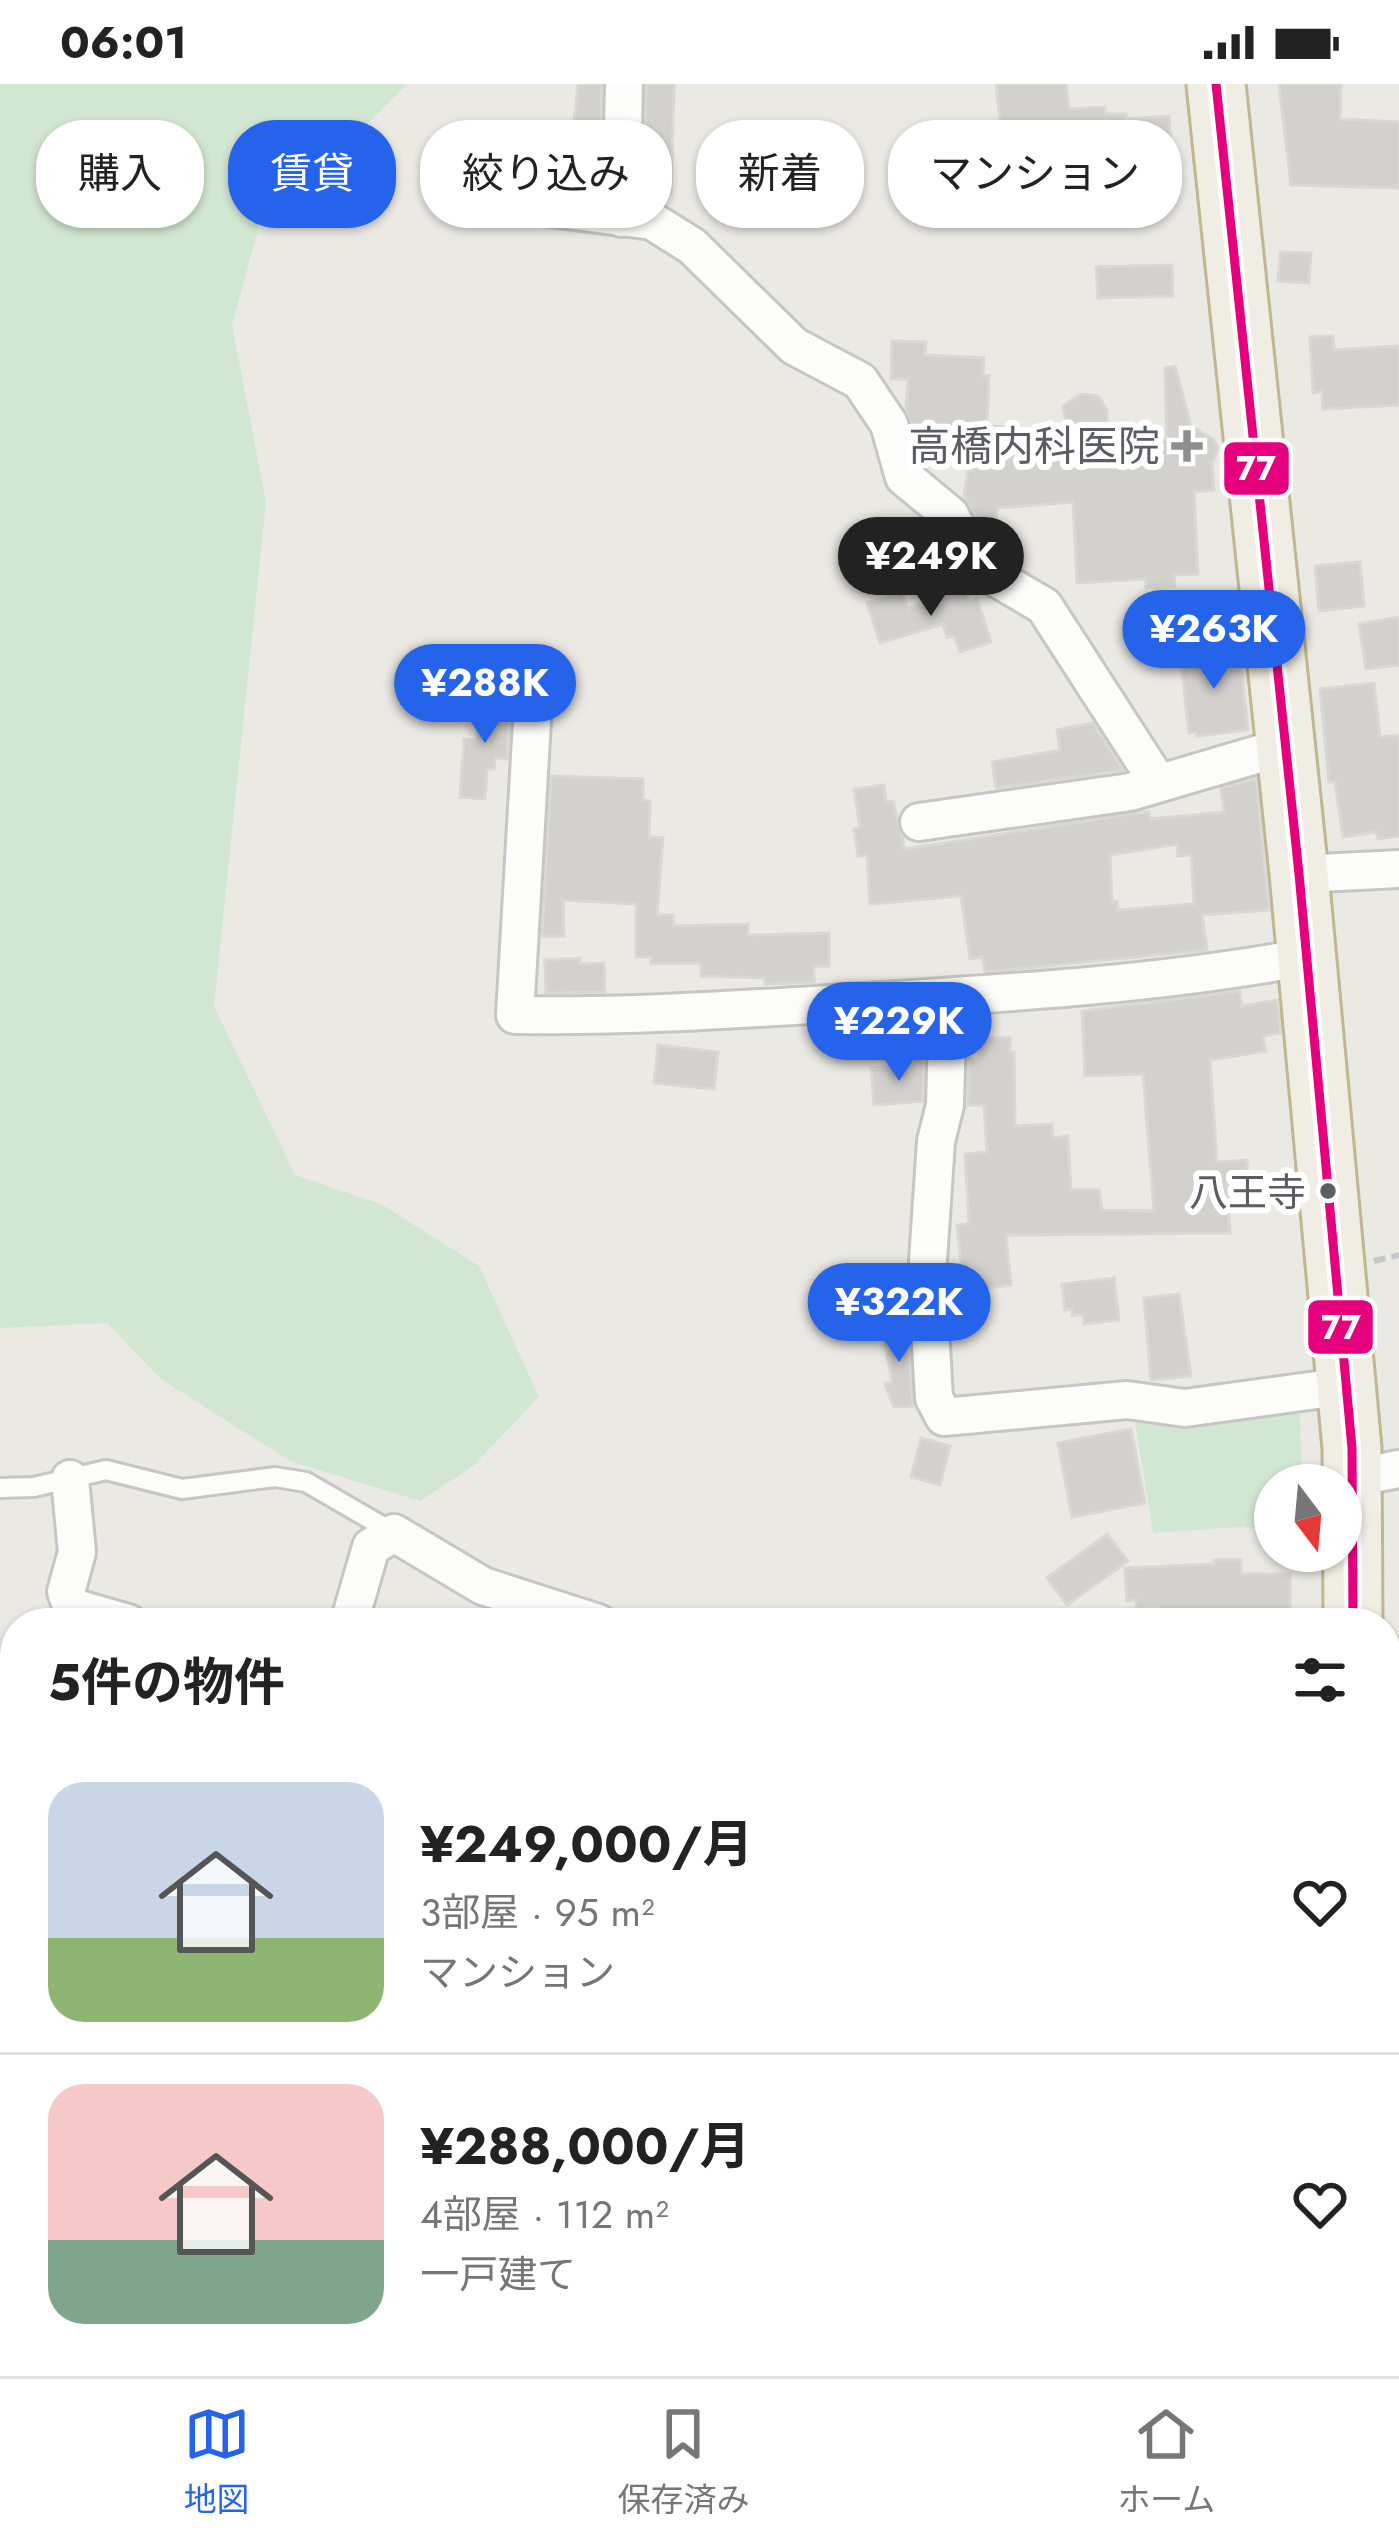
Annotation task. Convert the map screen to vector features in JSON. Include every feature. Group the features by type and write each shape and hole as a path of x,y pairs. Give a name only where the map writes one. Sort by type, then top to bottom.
{"highway":[{"path":"1216,84 1299,874 1346,1386 1376,1474 1355,1608"}],"street":[{"path":"623,120 624,84"},
{"path":"663,228 692,246 794,346 860,381 889,424 904,477 950,515 972,558 1044,606 1157,781"},
{"path":"534,687 515,1015 622,1017 949,997 1205,976 1306,957"},
{"path":"919,822 1130,791 1286,746"},
{"path":"1299,874 1399,869"},
{"path":"949,997 945,1105 936,1141 927,1276 934,1398 944,1417 1127,1400 1185,1408 1346,1386"},
{"path":"70,1479 77,1552 67,1592 76,1608"},
{"path":"353,1608 371,1546 394,1533 483,1586 551,1608"}],"lane":[{"path":"0,1489 106,1470 182,1490 275,1477 306,1482 394,1533"}],"green space":[{"path":"0,84 407,84 371,120 228,120 228,228 258,228 232,325 266,502 214,1006 295,1175 381,1204 479,1266 539,1397 473,1466 420,1501 290,1461 161,1379 107,1323 0,1328"},
{"path":"1300,1411 1301,1464 1254,1464 1254,1528 1153,1533 1135,1422 1185,1429"}],"building":[{"path":"578,84 602,84 601,120 574,120"},
{"path":"646,84 674,84 672,157 672,120 645,120"},
{"path":"996,84 1066,84 1069,109 1105,107 1106,114 1126,114 1126,119 1169,116 1169,120 1000,120"},
{"path":"1279,84 1341,84 1340,119 1399,122 1399,188 1291,185"},
{"path":"1280,252 1311,253 1309,283 1278,281"},
{"path":"1172,265 1173,296 1098,298 1096,267"},
{"path":"1333,336 1334,350 1399,346 1399,405 1323,409 1322,391 1313,393 1310,337"},
{"path":"892,341 926,342 925,355 984,358 983,376 989,376 987,426 1004,427 1002,458 1071,452 1063,406 1081,394 1098,396 1107,410 1097,452 1157,450 1157,440 1167,440 1165,368 1175,366 1191,426 1213,439 1218,448 1212,464 1214,490 1194,492 1198,574 1174,575 1175,586 1146,588 1146,579 1077,583 1073,502 997,508 996,523 979,522 964,497 969,463 922,460 906,410 908,379 891,379"},
{"path":"1360,562 1364,606 1319,611 1315,566"},
{"path":"965,590 969,602 977,599 991,642 960,652 954,636 947,638 943,624 880,643 867,603 902,592 908,608"},
{"path":"1399,617 1399,665 1366,669 1359,624"},
{"path":"1239,648 1248,730 1189,733 1180,654"},
{"path":"1374,683 1380,737 1399,735 1399,836 1378,839 1376,832 1343,837 1335,782 1329,782 1320,689"},
{"path":"480,697 511,699 507,759 495,758 494,769 487,769 485,799 460,797 464,739 477,740"},
{"path":"1093,723 1123,770 996,788 992,762 1060,750 1057,730"},
{"path":"551,776 643,779 643,800 650,801 649,837 663,838 657,915 673,915 674,926 748,924 748,935 829,933 829,966 814,966 814,982 765,984 764,978 701,976 701,963 651,964 651,957 636,957 636,904 563,900 564,936 542,936"},
{"path":"1256,778 1269,910 1202,915 1207,950 985,972 982,957 970,959 961,896 870,904 867,855 858,856 854,829 860,828 854,789 884,785 905,849 1137,813 1149,812 1150,819 1224,812 1221,788","holes":["1177,844 1178,856 1191,855 1194,904 1117,910 1117,901 1112,902 1110,855"]},
{"path":"580,958 580,964 604,963 605,992 546,993 545,960"},
{"path":"1240,991 1242,1006 1277,1000 1281,1033 1263,1036 1266,1051 1210,1060 1217,1162 1247,1160 1248,1184 1227,1185 1230,1233 1006,1235 1011,1285 964,1291 957,1225 969,1224 965,1154 987,1152 984,1105 968,1105 969,1059 979,1059 978,1038 1010,1038 1015,1126 1052,1124 1053,1138 1068,1136 1071,1190 1099,1190 1102,1210 1154,1211 1143,1074 1085,1076 1082,1011"},
{"path":"658,1045 718,1052 714,1089 654,1083"},
{"path":"911,1059 924,1059 923,1101 874,1105 871,1068 912,1066"},
{"path":"1114,1278 1119,1320 1084,1324 1083,1314 1072,1316 1072,1309 1065,1310 1062,1284"},
{"path":"1179,1294 1191,1376 1151,1380 1144,1298"},
{"path":"907,1322 913,1406 894,1407 885,1384 892,1381 882,1327"},
{"path":"1131,1429 1145,1503 1072,1517 1058,1443"},
{"path":"921,1438 950,1446 940,1485 911,1477"},
{"path":"1107,1534 1128,1561 1067,1605 1047,1578"},
{"path":"1214,1560 1241,1560 1241,1574 1290,1574 1290,1608 1136,1608 1136,1600 1127,1601 1125,1568 1214,1564"}],"transit line":[{"name":"77","path":"1216,84 1299,874 1352,1448 1353,1608"}],"place":[{"name":"高橋内科医院","path":"1187,446"},
{"name":"八王寺","path":"1328,1191"}]}
